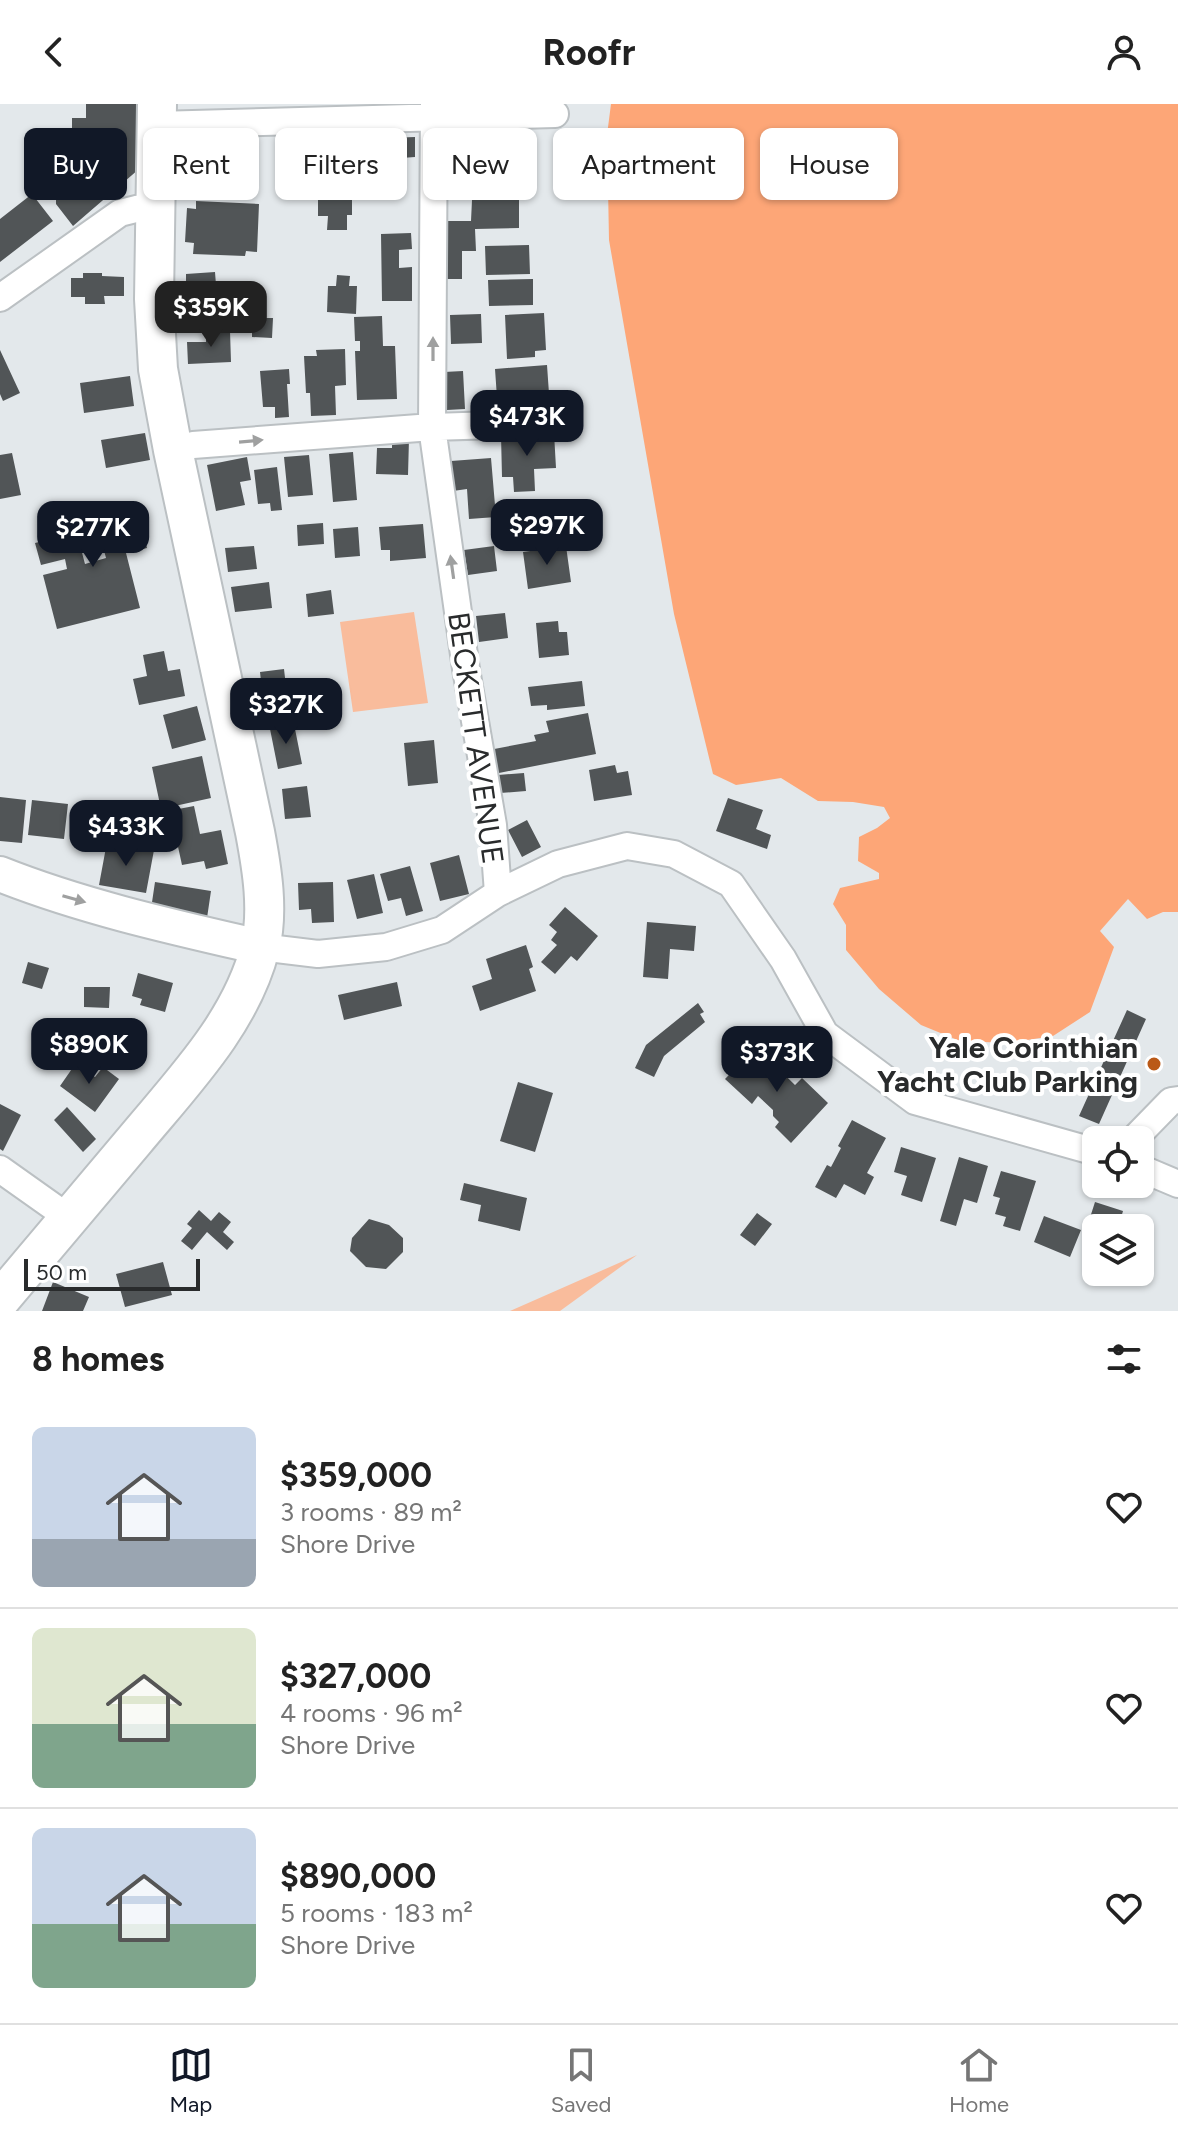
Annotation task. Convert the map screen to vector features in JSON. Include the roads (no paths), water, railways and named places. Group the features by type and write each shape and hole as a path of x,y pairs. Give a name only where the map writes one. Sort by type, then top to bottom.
{"main road":[{"path":"0,1300 212,1044 248,981 260,947 264,904 259,853 173,450 156,348 157,114"}],"street":[{"path":"157,114 434,111 555,114"},
{"name":"BECKETT AVENUE","path":"434,111 432,427 466,669 493,825 498,893"},
{"path":"0,298 120,213 155,207"},
{"path":"173,450 193,445 432,427 563,423"},
{"path":"0,874 34,888 111,910 260,947 318,954 386,947 442,930 498,893 558,864 627,846 674,854 731,884 783,959 825,1034 915,1101 1082,1148"},
{"path":"1147,1126 1171,1101 1178,1100"},
{"path":"0,1169 69,1218"},
{"path":"1154,1174 1178,1184"}],"place":[{"name":"Yale Corinthian Yacht Club Parking","path":"1154,1064"}]}
